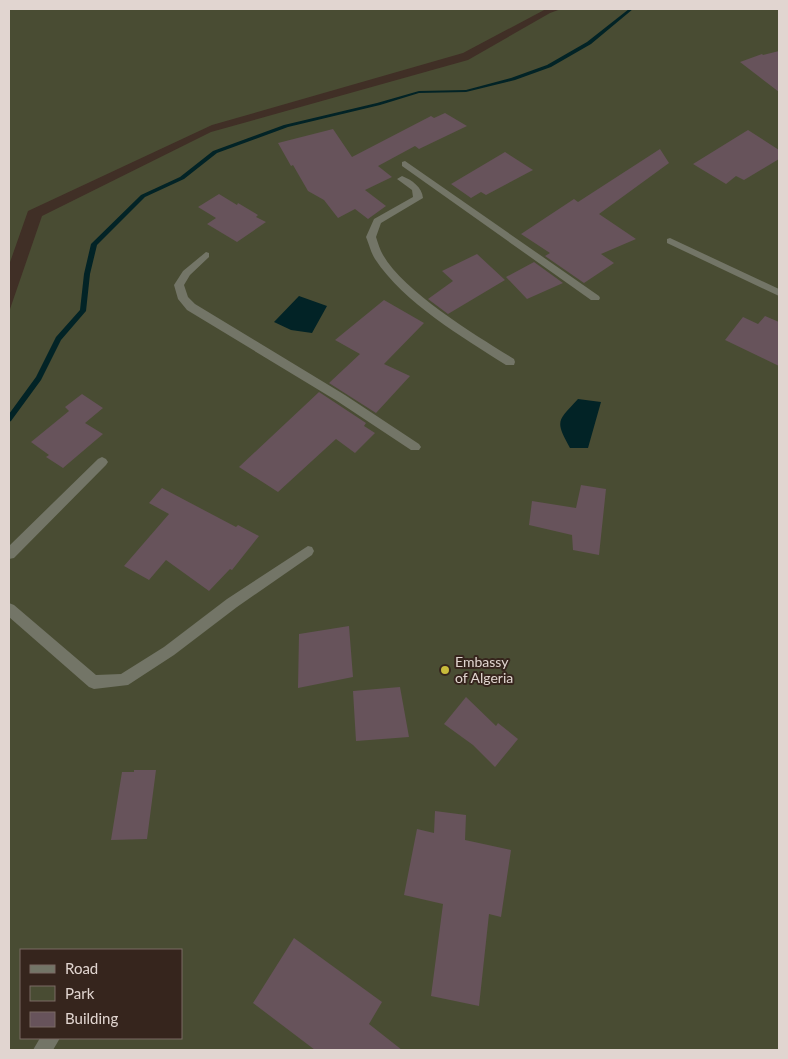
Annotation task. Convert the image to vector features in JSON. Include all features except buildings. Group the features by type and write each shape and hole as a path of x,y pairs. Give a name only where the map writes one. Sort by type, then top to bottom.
{"street":[{"path":"405,164 596,298"},
{"path":"402,179 415,188 418,198 376,221 371,227 370,236 373,248 380,262 423,303 510,362"},
{"path":"670,241 779,294"},
{"path":"206,255 181,279 179,287 180,297 191,307 341,398 416,447"},
{"path":"9,554 102,462"},
{"path":"9,609 94,682 123,680 169,651 232,603 308,551"},
{"path":"42,1050 50,1039"}],"green space":[{"path":"9,9 546,9 463,53 212,125 28,211 9,265"},
{"path":"561,9 779,9 779,1050 9,1050 9,312 42,216 211,132 468,60 550,13"}],"water":[{"path":"299,296 327,306 312,333 291,330 274,322"},
{"path":"578,399 601,402 588,448 570,448 560,426 562,417"}],"waterway":[{"path":"9,419 39,378 58,339 83,311 87,274 94,244 143,196 182,178 215,152 286,126 419,92 466,91 513,79 549,66 589,43 631,9"}],"place":[{"name":"Embassy of Algeria","path":"445,670"}]}
